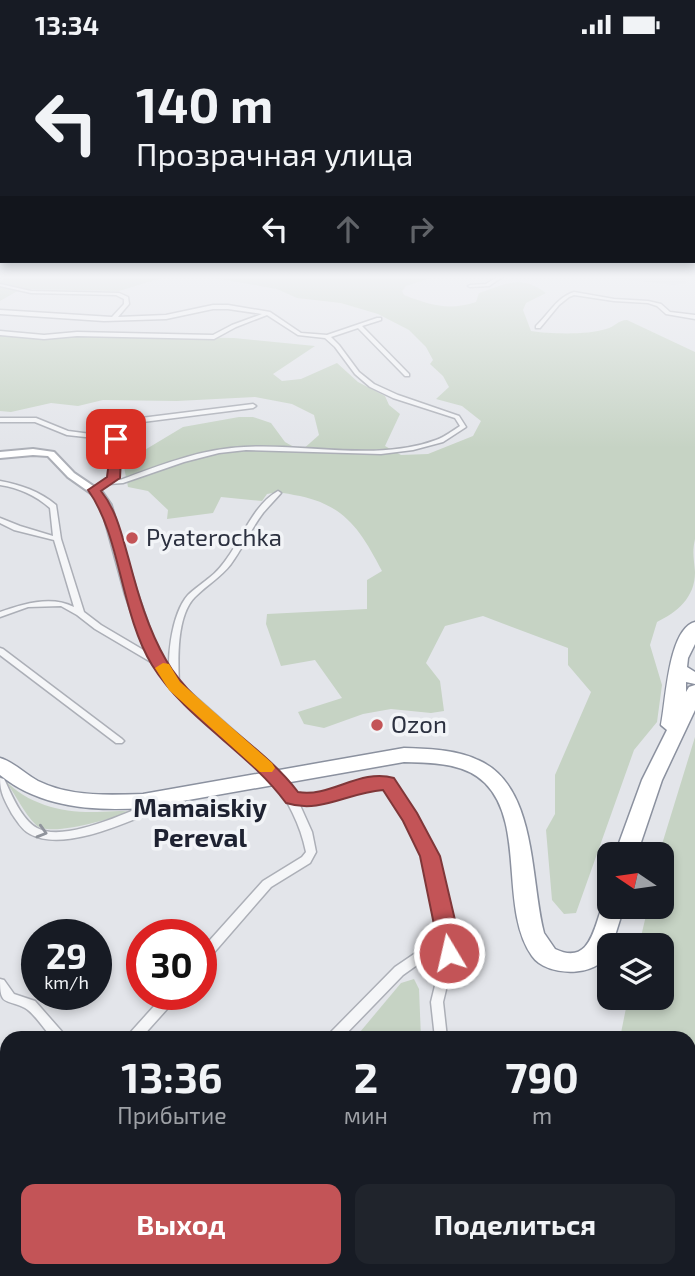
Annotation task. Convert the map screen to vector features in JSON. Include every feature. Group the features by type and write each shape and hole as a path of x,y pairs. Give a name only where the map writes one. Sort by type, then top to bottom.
{"highway":[{"path":"630,842 658,765 676,700 677,667 695,627"},
{"path":"677,667 686,675 695,678"},
{"path":"658,765 695,691"},
{"path":"0,765 30,787 81,803 143,801 404,755 425,755 461,761 484,772 506,795 518,829 531,928 541,952 557,961 573,963 593,956 606,936 610,919"}],"street":[{"path":"3,333 44,337 77,334 214,337 221,333"},
{"path":"299,333 327,337 338,333"},
{"path":"366,333 407,375"},
{"path":"94,490 109,482 121,482 219,451 263,448 384,452 418,447 460,430 463,424 457,417 441,409 398,396 363,379 341,350 327,337"},
{"path":"109,482 115,473 116,439 125,422 253,406"},
{"path":"0,420 36,419 68,433 116,439"},
{"path":"0,455 33,452 51,454 76,479 94,490 106,506 131,593 148,642 159,663 175,686 277,778 292,798 309,836 311,852 306,860 267,884 217,941"},
{"path":"0,483 25,489 46,499 53,507 57,539 80,613"},
{"path":"175,686 173,665 186,603 227,565 257,517 278,493"},
{"path":"0,520 57,539"},
{"path":"0,615 27,605 62,604 159,663"},
{"path":"0,651 119,741"},
{"path":"0,782 25,824 33,831 48,835 106,824 183,794"},
{"path":"292,798 311,801 359,785 387,783 411,818 430,856 448,937 449,953 437,1002 439,1031"},
{"path":"340,1031 399,971 448,937"},
{"path":"0,984 10,998 31,1005 54,1031"},
{"path":"140,1031 159,1010"}],"green space":[{"path":"412,333 655,333 695,352 694,581 684,603 657,622 650,645 662,685 657,722 634,750 601,842 597,842 597,854 576,913 564,914 552,900 546,830 555,814 555,775 591,692 568,665 568,648 483,616 445,626 426,663 440,681 444,711 431,713 391,709 363,714 324,728 304,724 298,712 342,698 315,660 281,666 266,624 267,614 367,609 367,580 382,571 359,532 329,506 300,496 271,493 262,501 221,497 213,513 167,519 168,510 148,491 128,487 124,467 133,457 183,427 253,417 271,423 285,442 301,451 319,435 314,415 292,404 255,397 177,401 103,400 78,406 51,403 11,412 0,411 0,335 234,338 315,346 273,374 282,381 301,379 337,363 358,382 385,396 389,405 400,414 385,446 401,455 428,454 473,436 481,421 462,406 436,399 449,387 443,376 430,364 433,360 426,347"},
{"path":"695,737 695,1031 621,1031 626,1010 674,1010 674,933 642,933 645,919 674,919 674,842 663,842"},
{"path":"5,780 24,796 47,806 85,812 130,812 82,826 43,828 32,820"},
{"path":"414,979 419,989 421,1031 361,1031 401,983"}],"slow traffic":[{"path":"163,668 175,686 266,768"}],"place":[{"name":"Pyaterochka","path":"132,538"},
{"name":"Ozon","path":"377,725"}],"district":[{"name":"Mamaiskiy Pereval","path":"200,822"}],"route":[{"path":"116,439 114,478 94,490 106,506 131,593 148,642 159,663 175,686 277,778 292,798 311,801 359,785 387,783 411,818 430,856 449,953"}]}
